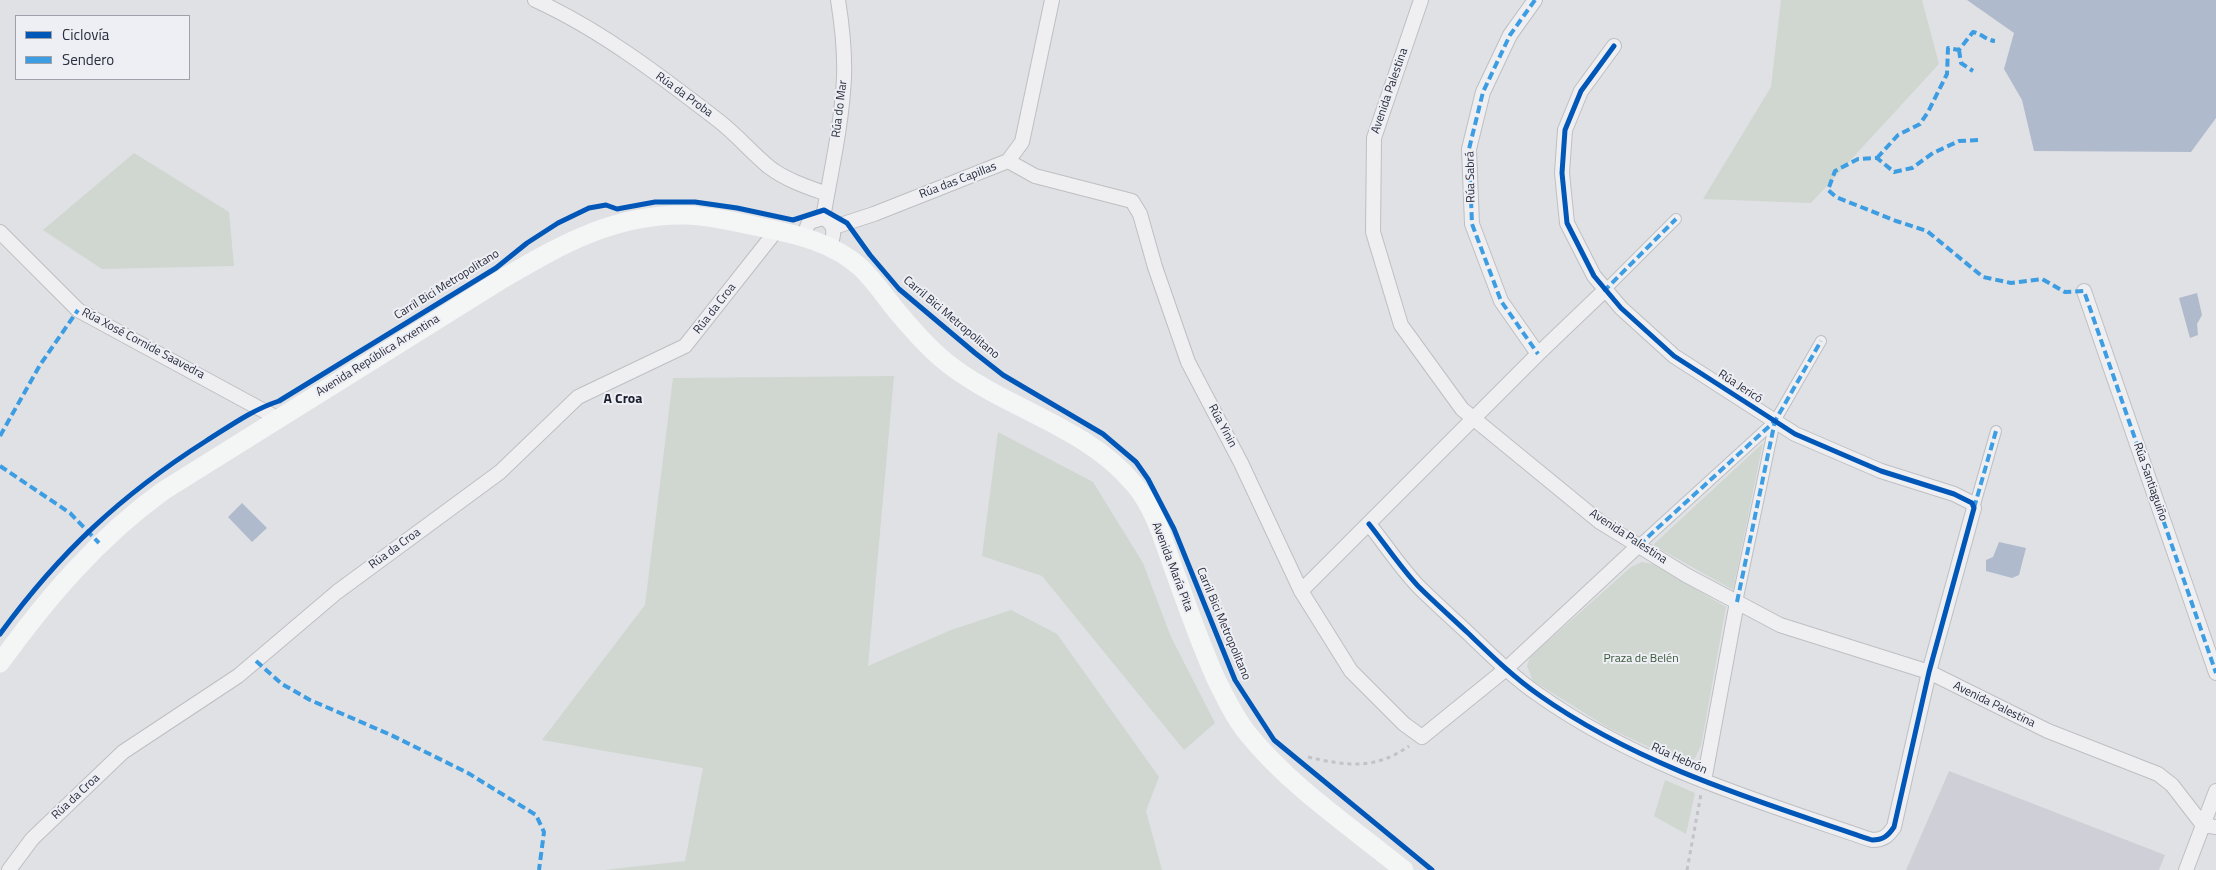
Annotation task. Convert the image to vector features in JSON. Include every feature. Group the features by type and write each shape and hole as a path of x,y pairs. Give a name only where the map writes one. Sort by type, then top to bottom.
{"main road":[{"name":"Avenida República Arxentina","path":"0,663 59,587 99,543 130,515 163,491 277,418 549,252 594,230 630,220 687,216 722,220 776,231 803,237 830,247"},
{"name":"Avenida María Pita","path":"830,247 861,268 930,347 956,370 1093,447 1110,460 1136,486 1158,526 1196,632 1217,680 1246,732 1272,761 1303,789 1404,870"}],"street":[{"name":"Rúa da Proba","path":"535,0 566,14 673,85 734,132 770,167 795,182 827,194"},
{"name":"Rúa do Mar","path":"823,218 841,112 844,76 843,37 838,0"},
{"name":"Rúa das Capillas","path":"834,227 874,214 1008,161 1022,142 1052,0"},
{"name":"Avenida Palestina","path":"1421,0 1374,138 1373,232 1401,325 1462,409 1600,522 1686,575 1780,625 1929,672 2048,731 2158,774 2172,785 2209,826"},
{"name":"Rúa Sabrá","path":"1535,0 1510,35 1483,92 1469,149 1472,224 1500,301 1538,354"},
{"name":"Rúa Jericó","path":"1614,46 1581,91 1565,130 1562,173 1567,223 1594,276 1621,308 1674,356 1795,434 1881,471 1966,498 1972,502 1974,508"},
{"name":"Rúa Yinin","path":"1008,161 1035,176 1132,201 1140,214 1155,267 1188,362 1241,463 1301,591 1351,671 1404,724 1422,737"},
{"path":"803,237 808,222 823,218 830,221 834,227 830,247"},
{"path":"1301,591 1676,219"},
{"name":"Rúa da Croa","path":"9,870 32,838 123,752 238,676 337,592 500,472 578,397 686,346 776,231"},
{"name":"Rúa Xosé Cornide Saavedra","path":"0,232 78,310 277,418"},
{"name":"Rúa Santiaguiño","path":"2084,291 2216,673"},
{"path":"1422,737 1506,669 1638,545 1775,421 1822,342"},
{"path":"1704,781 1737,602 1775,421"},
{"path":"1929,672 1996,431"},
{"name":"Rúa Hebrón","path":"1368,524 1417,585 1506,669 1539,695 1603,734 1684,774 1854,834 1880,840 1889,835 1894,826 1929,672"},
{"path":"2186,870 2209,826 2216,791"}],"path":[{"path":"1308,757 1343,765 1374,762 1399,753 1422,737"},
{"path":"1687,870 1704,781"}],"shaded area":[{"path":"1949,771 2165,855 2159,870 1906,870"}],"green space":[{"path":"1781,0 1922,0 1939,64 1811,203 1703,199 1771,87"},
{"path":"134,153 229,212 234,266 102,269 43,230"},
{"path":"894,376 868,666 951,630 1011,610 1057,634 1159,777 1146,811 1162,870 604,870 685,861 703,768 542,740 645,605 673,378"},
{"path":"998,432 1093,482 1143,563 1171,637 1215,723 1184,750 1042,576 982,556"},
{"path":"1763,443 1733,590 1653,545"},
{"name":"Praza de Belén","path":"1642,562 1653,564 1726,607 1701,746 1695,758 1684,764 1609,728 1533,681 1527,666 1530,657 1631,567"},
{"path":"1665,780 1695,793 1686,834 1654,816"}],"water":[{"path":"1967,0 2216,0 2216,118 2191,152 2034,151 2022,100 2004,69 2014,33"},
{"path":"2197,293 2202,315 2197,324 2198,335 2190,338 2179,298"},
{"path":"242,503 267,528 252,542 228,517"},
{"path":"1999,542 2026,548 2019,575 2012,578 1986,571 1986,560 1993,557"}],"marked path":[{"path":"1535,0 1510,35 1483,92 1469,149 1472,224 1501,301 1538,354"},
{"path":"1877,158 1898,135 1920,124 1928,112 1947,74 1948,48 1959,50 1973,32 1995,41"},
{"path":"1959,50 1961,63 1973,71"},
{"path":"1978,140 1959,141 1933,153 1912,168 1894,172 1877,158 1858,159 1835,171 1828,190 1836,197 1927,231 1983,277 2011,283 2042,279 2065,292 2084,291 2216,673"},
{"path":"1604,288 1605,290 1676,219"},
{"path":"0,436 40,365 78,310"},
{"path":"1639,545 1775,421 1821,341"},
{"path":"1737,602 1775,421"},
{"path":"1974,508 1996,431"},
{"path":"0,466 70,513 99,543"},
{"path":"256,661 282,684 310,700 391,735 468,773 536,815 544,832 539,870"}],"cycle path":[{"path":"1369,524 1411,579 1436,604 1520,681 1577,720 1658,762 1786,811 1872,840 1885,837 1894,827 1929,672 1974,508 1972,503 1954,494 1881,471 1795,434 1674,356 1621,308 1594,276 1567,223 1562,173 1565,130 1581,91 1614,46"},
{"name":"Carril Bici Metropolitano","path":"0,634 45,577 93,527 119,504 175,461 250,414 279,401 496,268 527,243 558,223 589,208 606,205 617,209 655,202 695,202 737,208 793,220 824,210 847,223 870,255 899,289 975,353 1003,375 1103,434 1136,462 1148,479 1174,529 1235,680 1274,740 1432,870"}],"district":[{"name":"A Croa","path":"623,400"}]}
